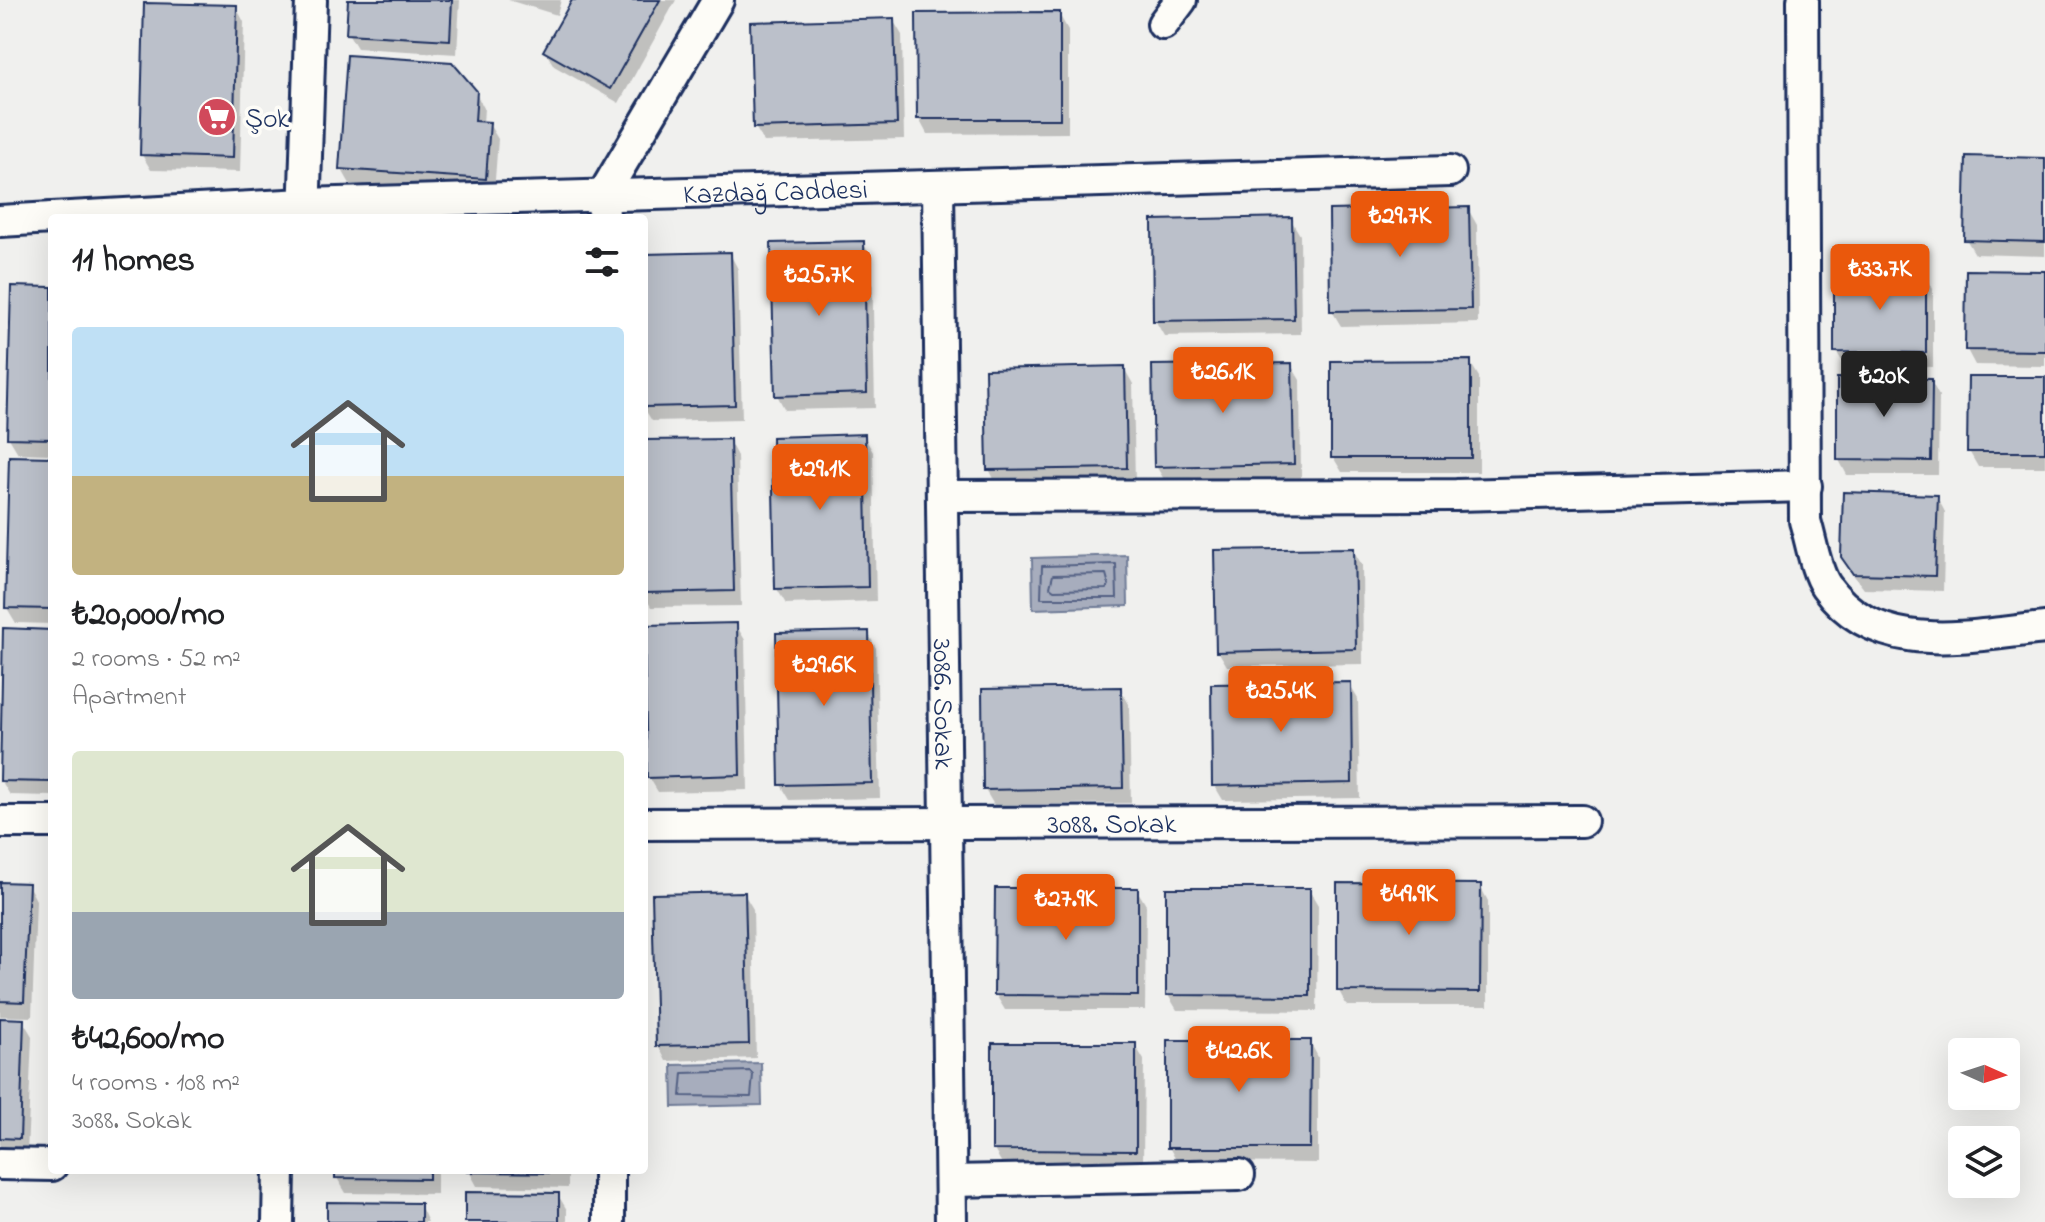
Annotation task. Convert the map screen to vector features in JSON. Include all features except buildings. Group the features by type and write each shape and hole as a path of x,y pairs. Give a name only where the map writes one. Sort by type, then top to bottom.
{"street":[{"path":"304,211 311,0"},
{"path":"604,207 718,0"},
{"path":"1163,24 1181,0"},
{"path":"1803,0 1805,521 1825,586 1869,626 1923,639 2045,628"},
{"name":"Kazdağ Caddesi","path":"196,214 604,207 938,186 1450,171"},
{"name":"3086. Sokak","path":"938,186 951,1222"},
{"name":"Kazdağ Caddesi","path":"0,221 48,218"},
{"path":"942,496 1456,495 1806,486"},
{"name":"3088. Sokak","path":"648,824 1582,821"},
{"path":"0,822 48,822"},
{"path":"0,1164 48,1165"},
{"path":"278,1222 279,1174"},
{"path":"609,1174 609,1222"},
{"path":"951,1181 1239,1175"}],"water":[{"path":"1127,555 1128,606 1033,609 1032,558"},
{"path":"761,1063 762,1105 673,1107 672,1065"}],"place":[{"name":"Şok","path":"217,117"}]}
